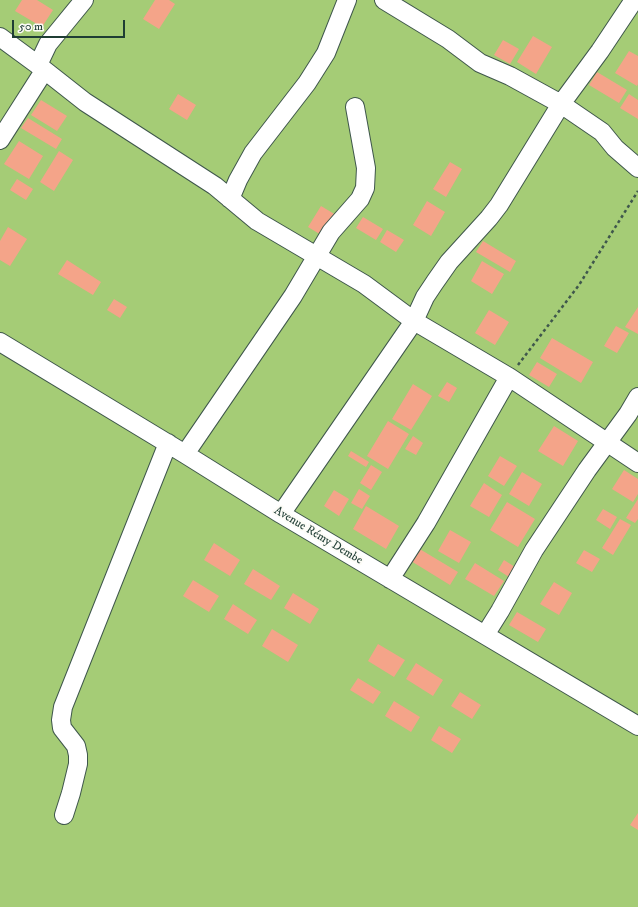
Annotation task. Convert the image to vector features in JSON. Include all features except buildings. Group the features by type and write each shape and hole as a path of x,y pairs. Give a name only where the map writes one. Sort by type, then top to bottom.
{"street":[{"path":"0,140 41,68 48,44 84,0"},
{"path":"230,199 238,180 253,153 307,83 326,53 348,0"},
{"path":"384,0 448,39 480,63 510,76 561,104 602,132 615,148 638,168"},
{"path":"281,514 414,321 425,297 449,262 489,218 499,204 561,104 600,51 634,0"},
{"path":"0,37 85,102 215,186 257,221 364,284 414,321 509,377 638,463"},
{"path":"185,454 293,296 332,232 360,199 365,188 366,168 355,107"},
{"name":"Avenue Rémy Dembe","path":"1,345 168,443 281,514 638,726"},
{"path":"390,579 426,523 509,377"},
{"path":"485,635 534,550 606,442 628,414 638,397"},
{"path":"64,815 78,764 78,755 76,746 62,728 61,720 64,706 168,443"}],"path":[{"path":"509,377 579,285 638,191"}],"green space":[{"path":"0,0 638,0 638,907 0,907"}]}
